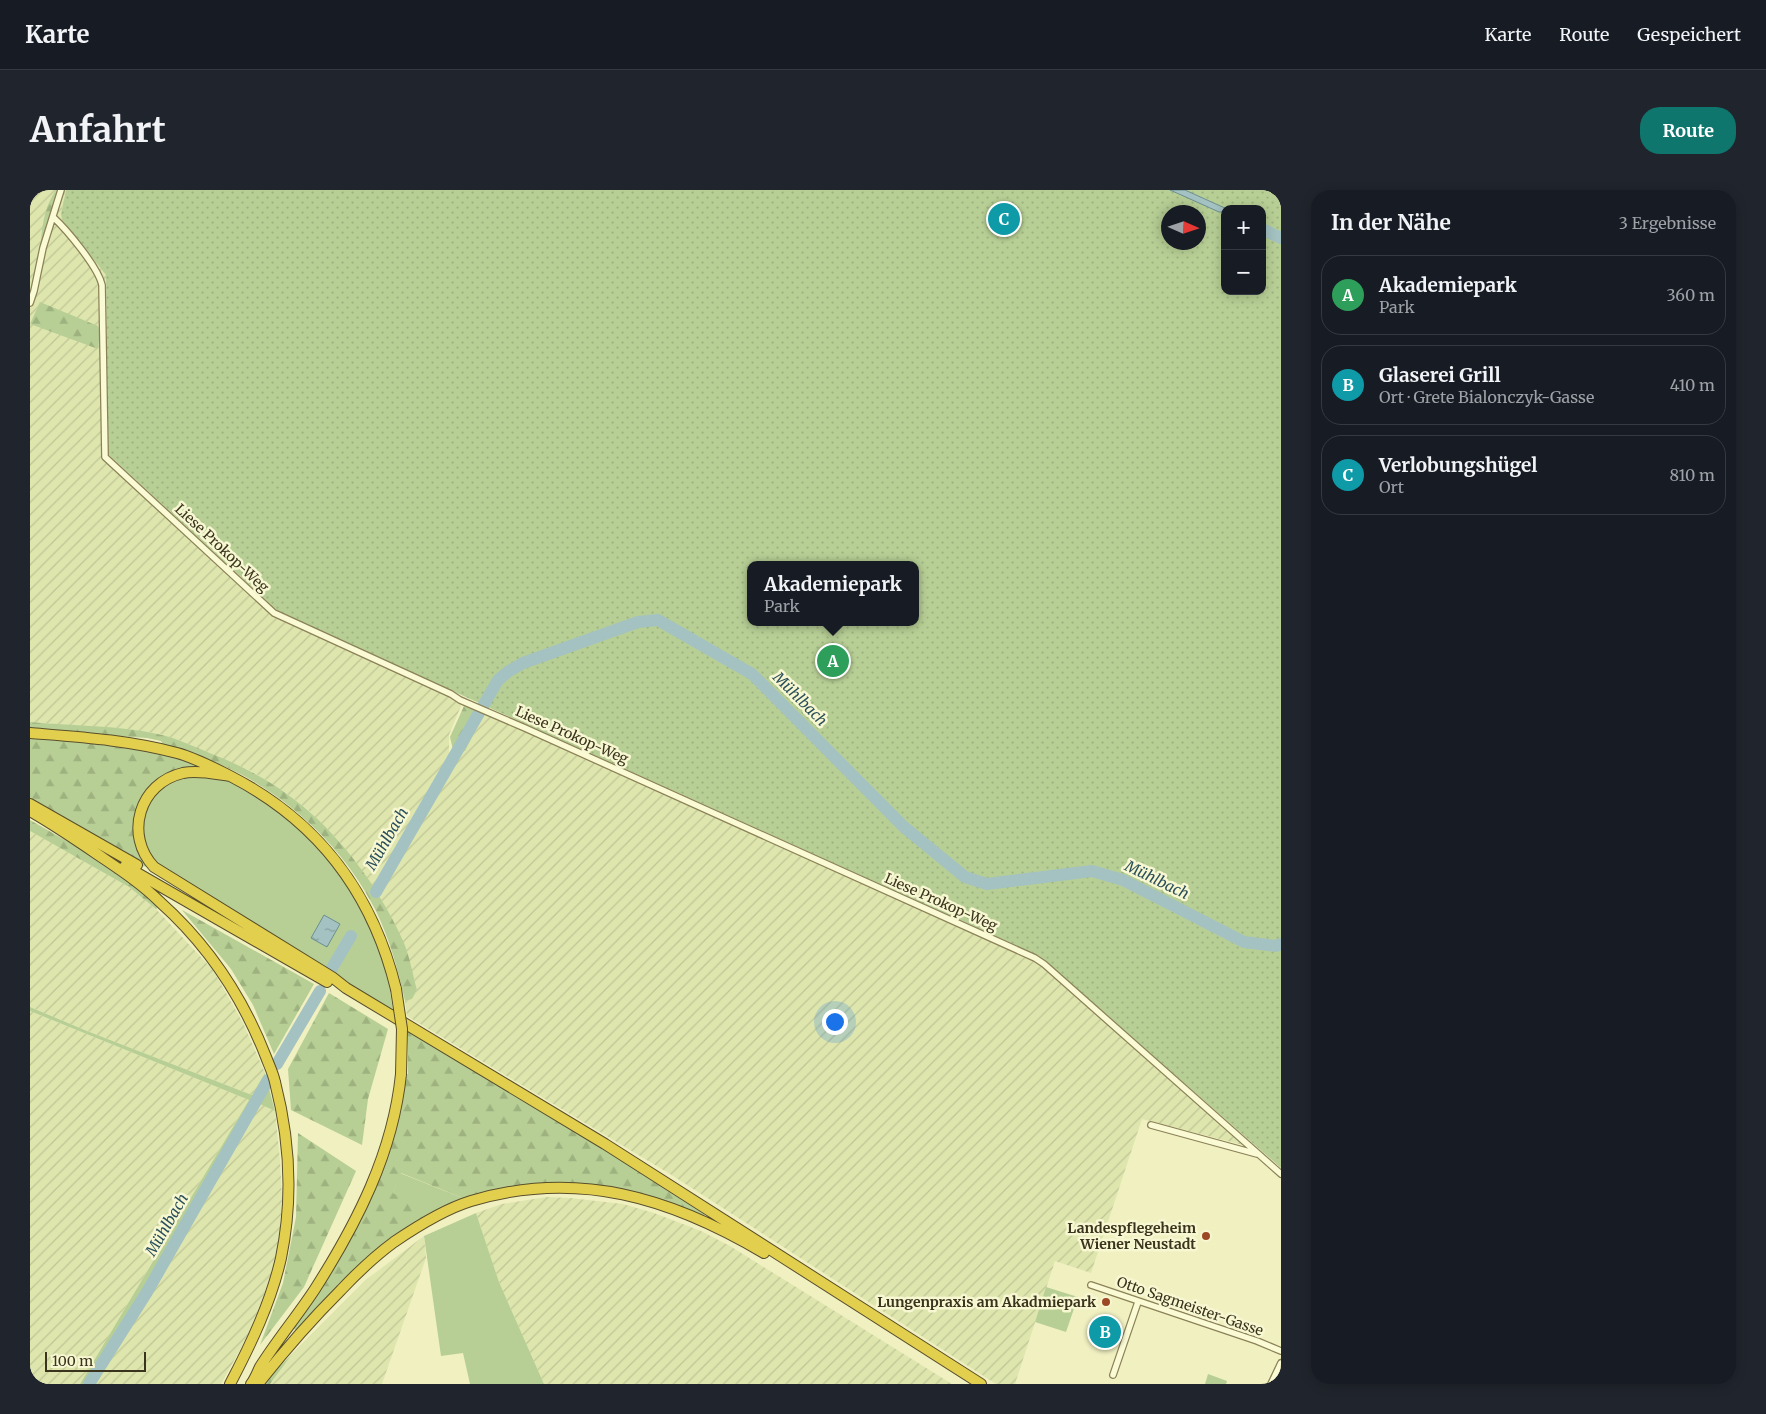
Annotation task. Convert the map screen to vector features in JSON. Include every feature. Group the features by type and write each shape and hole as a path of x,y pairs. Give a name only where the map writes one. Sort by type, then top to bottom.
{"highway":[{"path":"30,733 96,739 177,753 200,761 257,790 286,810 338,864 370,915 386,953 396,989 402,1030 401,1074 396,1112 388,1142 377,1174 359,1214 315,1289 251,1384"},
{"path":"230,776 202,772 183,773 171,778 155,789 143,805 138,818 138,833 142,848 149,862 160,871 290,952"},
{"path":"30,804 290,952 332,977 346,988 613,1148 981,1384"},
{"path":"30,811 329,983 346,988"},
{"path":"53,824 131,877 161,902 188,930 216,964 241,1004 262,1046 275,1080 284,1123 288,1166 289,1197 285,1237 268,1300 251,1343 230,1384"},
{"path":"258,1384 320,1311 359,1272 393,1243 430,1220 470,1201 515,1191 549,1188 583,1188 616,1192 649,1200 702,1220 734,1236 896,1330"},
{"path":"245,1384 260,1368"}],"street":[{"path":"30,303 43,248 60,190"},
{"name":"Liese Prokop-Weg","path":"53,217 100,276 102,284 105,457 274,613 476,707 1035,958 1247,1142 1257,1154 1281,1174"},
{"name":"Liese Prokop-Weg","path":"1151,1125 1257,1154"},
{"name":"Otto Sagmeister-Gasse","path":"1091,1285 1257,1341 1281,1351"},
{"path":"1114,1375 1138,1302"},
{"path":"1272,1384 1281,1364"}],"green space":[{"path":"30,190 66,190 61,214 62,220 106,275 108,454 280,613 458,700 461,706 449,735 449,758 374,889 339,841 308,810 285,792 251,771 160,734 133,730 30,722"},
{"path":"56,190 58,190 43,241 41,240 45,214"},
{"path":"66,190 1281,190 1281,1168 1039,956 280,613 108,454 106,275 62,220 61,214"},
{"path":"40,302 98,326 100,333 98,349 30,324"},
{"path":"464,706 484,713 465,751 458,752 453,750 450,737"},
{"path":"484,713 1024,956 1040,965 1244,1144 1142,1119 1091,1273 1055,1261 1015,1384 996,1384 670,1174 407,1016 405,1001 412,999 417,990 404,944 378,895 458,752 465,750"},
{"path":"30,722 127,729 165,736 237,765 282,790 321,822 338,840 371,883 393,920 406,949 417,990 412,999 405,1001 385,933 376,911 359,881 338,853 288,805 259,785 229,768 197,755 164,746 161,741 147,738 30,730"},
{"path":"30,733 177,753 230,776 202,772 161,784 138,825 154,867 138,866 30,804"},
{"path":"210,773 257,790 292,816 352,884 396,989 390,991 394,1017 149,862 139,818 166,780"},
{"path":"30,820 107,864 159,906 156,909 129,887 30,831"},
{"path":"30,831 129,887 156,909 213,970 243,1023 265,1073 252,1095 30,1007"},
{"path":"182,910 314,984 274,1054 253,1005 231,969"},
{"path":"329,993 388,1029 368,1099 362,1145 291,1110 288,1069"},
{"path":"30,1007 252,1095 265,1073 275,1111 260,1104 96,1384 80,1384 249,1100 30,1011"},
{"path":"30,1011 249,1100 80,1384 30,1384"},
{"path":"408,1024 707,1209 702,1220 583,1188 470,1201 401,1173 393,1193 423,1209 431,1219 393,1243 300,1334 290,1325 377,1174 401,1074 408,1074"},
{"path":"261,1103 275,1111 282,1199 279,1242 269,1281 251,1330 221,1384 96,1384"},
{"path":"298,1133 356,1171 304,1287 260,1345 283,1283 296,1217"},
{"path":"400,1173 470,1201 431,1219 393,1193"},
{"path":"547,1197 623,1204 654,1213 701,1231 730,1246 952,1384 544,1384 499,1282 476,1213 502,1204"},
{"path":"476,1213 499,1282 544,1384 470,1384 463,1353 441,1356 424,1236"},
{"path":"424,1236 426,1258 382,1384 270,1384 293,1353 367,1279"},
{"path":"1046,1287 1078,1297 1066,1332 1035,1322"},
{"path":"293,1353 270,1384 265,1384 278,1368"},
{"path":"1208,1374 1227,1381 1226,1384 1205,1384"}],"water":[{"path":"1170,190 1185,190 1221,206 1221,212"},
{"path":"324,915 340,924 327,947 311,938"}],"waterway":[{"path":"1266,231 1281,238"},
{"name":"Mühlbach","path":"376,892 498,680 523,663 638,622 658,620 752,674 904,827 965,877 987,884 1092,871 1123,880 1244,942 1276,946 1281,944"},
{"name":"Mühlbach","path":"332,968 351,936"},
{"name":"Mühlbach","path":"277,1064 320,991"},
{"name":"Mühlbach","path":"89,1384 147,1292 268,1080"}],"place":[{"name":"Verlobungshügel","path":"1004,219"},
{"name":"Akademiepark","path":"833,661"},
{"name":"Landespflegeheim Wiener Neustadt","path":"1206,1236"},
{"name":"Lungenpraxis am Akadmiepark","path":"1106,1302"},
{"name":"Glaserei Grill","path":"1105,1332"}]}
